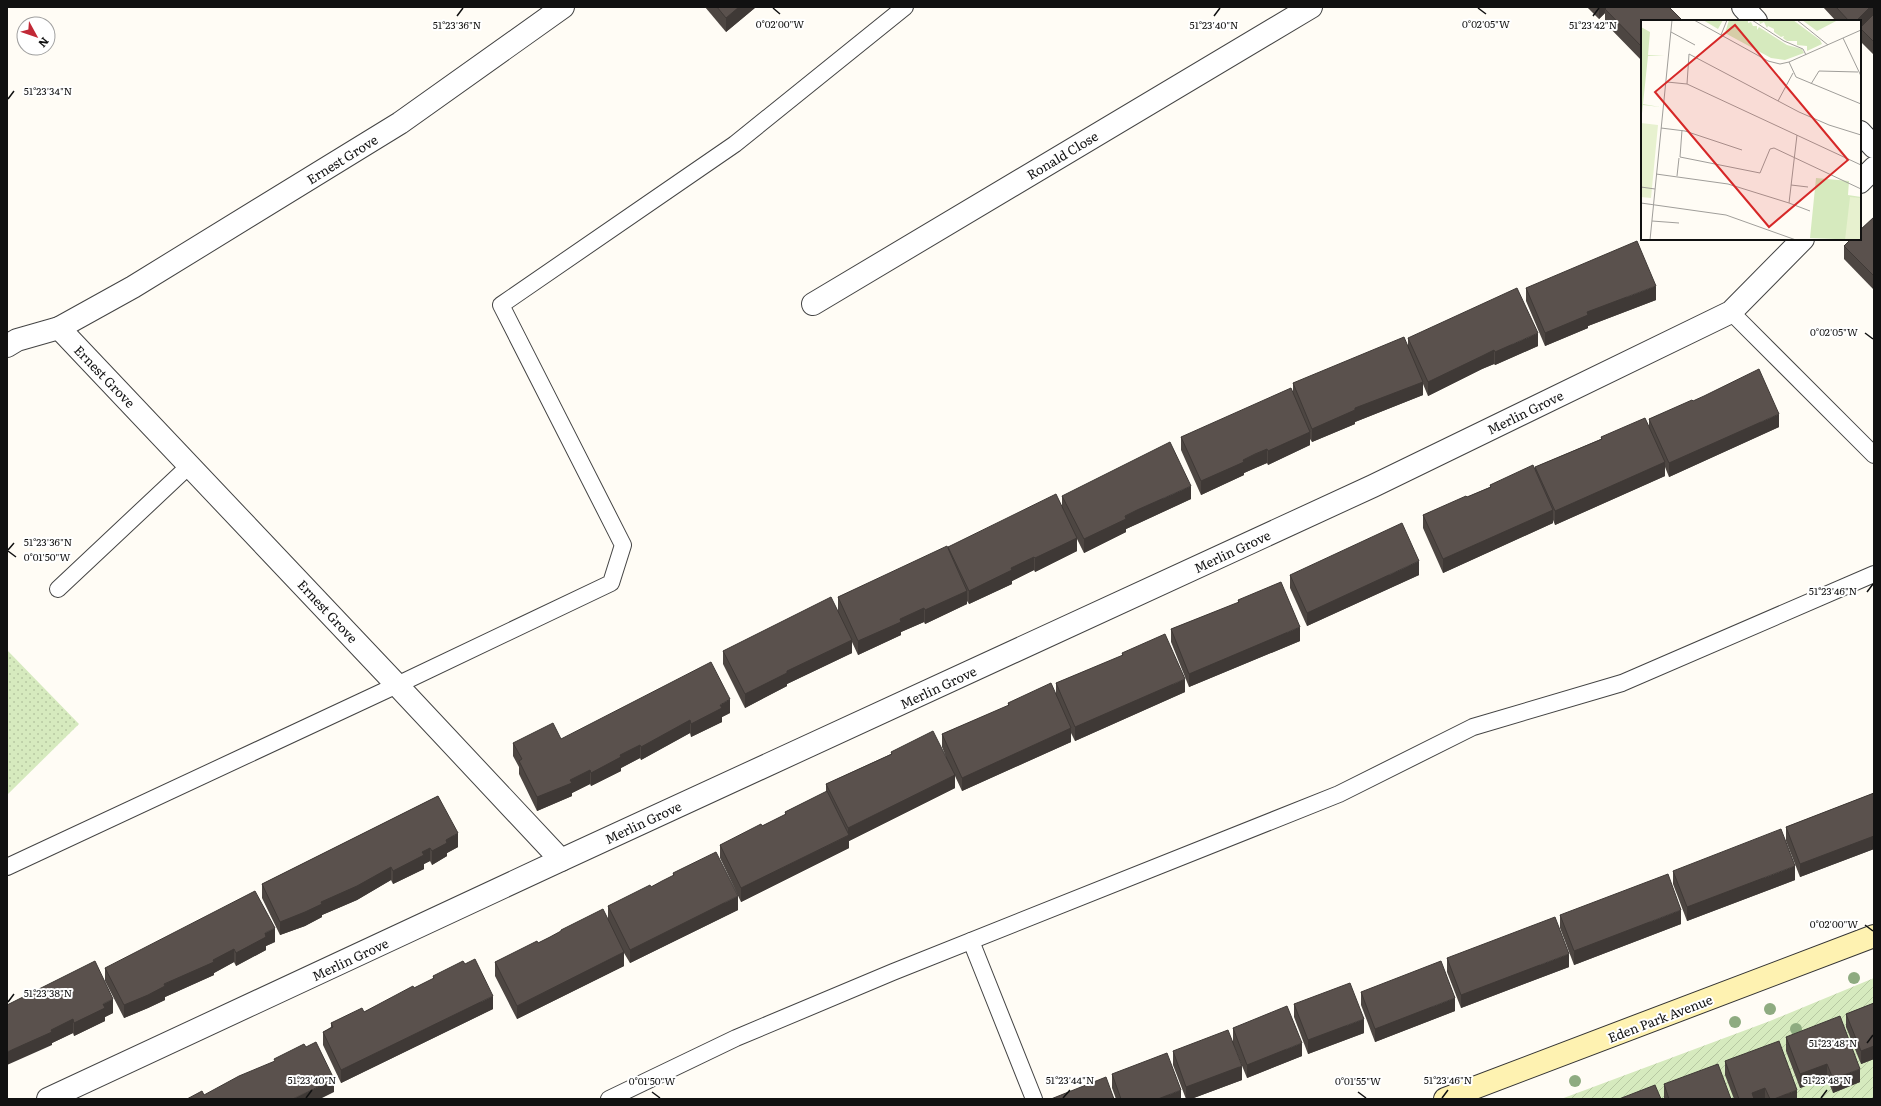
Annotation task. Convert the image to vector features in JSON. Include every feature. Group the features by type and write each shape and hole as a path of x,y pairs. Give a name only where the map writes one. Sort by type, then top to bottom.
{"street":[{"name":"Ernest Grove","path":"561,860 190,465 59,328 134,287 400,123 563,7"},
{"name":"Ronald Close","path":"813,304 1311,7"},
{"path":"1743,7 1755,20"},
{"path":"1861,133 1874,147"},
{"path":"1861,181 1874,168"},
{"name":"Merlin Grove","path":"48,1099 561,860 1373,486 1731,312 1802,240"},
{"path":"7,346 17,340 59,328"},
{"name":"Eden Park Avenue","path":"1445,1099 1874,936"}],"lane":[{"path":"7,867 397,685 610,583 623,546 501,305 735,144 905,7"},
{"path":"1731,312 1874,455"},
{"path":"58,589 190,465"},
{"path":"609,1099 736,1038 971,941 1339,794 1474,727 1622,683 1874,574"},
{"path":"971,941 1034,1099"}],"green space":[{"path":"7,650 79,724 7,795"},
{"path":"1874,978 1874,1099 1561,1099 1770,1021"}],"building":[{"path":"717,7 739,7 726,18"},
{"path":"1607,7 1669,7 1682,20 1641,20 1641,46 1605,9"},
{"path":"1836,7 1870,7 1857,20 1848,20"},
{"path":"1874,14 1874,42 1861,29 1861,27"},
{"path":"1874,217 1874,276 1844,246 1850,240 1861,240 1861,229"},
{"path":"1637,241 1656,286 1587,312 1588,315 1545,333 1526,288"},
{"path":"1517,288 1538,333 1495,352 1494,350 1428,382 1408,338"},
{"path":"1404,337 1423,382 1355,408 1355,410 1312,429 1293,383"},
{"path":"1759,369 1779,414 1669,463 1649,419 1704,396"},
{"path":"1291,388 1310,432 1268,451 1267,449 1255,454 1243,460 1244,462 1201,481 1181,437"},
{"path":"1645,418 1665,462 1555,511 1535,467 1602,439 1601,437"},
{"path":"1170,442 1191,486 1137,510 1125,516 1126,519 1084,539 1062,496"},
{"path":"1533,465 1553,510 1443,559 1423,515 1491,487 1490,485"},
{"path":"1056,494 1077,538 1011,568 1012,570 969,591 948,547"},
{"path":"1402,523 1419,561 1307,613 1290,575"},
{"path":"947,546 967,591 925,610 924,608 900,619 901,622 858,641 838,597"},
{"path":"1281,582 1300,627 1189,674 1171,629 1239,602 1238,600"},
{"path":"831,597 852,640 787,671 787,673 745,694 723,651"},
{"path":"1165,634 1185,679 1075,727 1056,683 1123,655 1122,653"},
{"path":"711,662 730,699 720,705 722,708 691,724 690,720 641,747 640,745 620,755 621,757 591,773 590,770 570,780 572,783 537,797 519,761 522,759 513,743 553,723 561,739"},
{"path":"1051,683 1071,728 962,778 942,734 1009,705 1008,703"},
{"path":"933,731 955,775 848,828 826,784 892,754 891,752"},
{"path":"827,791 849,835 741,888 720,845 761,824 762,826 786,814 785,812"},
{"path":"1874,793 1874,836 1800,864 1786,827"},
{"path":"438,796 458,833 446,840 447,843 432,851 430,848 422,852 424,855 393,871 391,867 357,886 321,902 322,904 280,922 262,884"},
{"path":"1781,829 1795,866 1687,907 1673,871"},
{"path":"716,852 738,896 630,950 608,906 650,885 651,887 674,875 673,873"},
{"path":"1668,874 1681,910 1574,951 1560,915"},
{"path":"255,891 275,928 265,933 266,937 236,953 234,949 213,960 214,962 164,984 165,986 148,995 124,1005 105,968"},
{"path":"603,909 624,952 517,1006 495,962 537,941 538,943"},
{"path":"1555,917 1569,954 1461,995 1447,958"},
{"path":"475,959 493,996 341,1070 323,1032 333,1027 331,1023 362,1008 364,1012 413,986 414,988 434,978 433,976 463,961 465,964"},
{"path":"95,961 113,999 103,1004 105,1008 74,1023 73,1019 51,1030 52,1032 7,1052 7,1005"},
{"path":"1441,961 1455,998 1375,1029 1361,992"},
{"path":"1350,983 1364,1019 1308,1040 1294,1004"},
{"path":"1874,1003 1874,1046 1861,1051 1846,1014"},
{"path":"1287,1006 1302,1043 1247,1065 1233,1028"},
{"path":"1840,1016 1860,1069 1833,1079 1827,1064 1800,1074 1786,1037"},
{"path":"1228,1030 1242,1066 1186,1087 1173,1051"},
{"path":"1779,1041 1797,1090 1774,1099 1770,1099 1765,1088 1752,1093 1754,1099 1739,1099 1725,1061"},
{"path":"316,1042 334,1079 293,1099 187,1099 202,1091 204,1095 239,1076 275,1061 274,1059 304,1044 306,1047"},
{"path":"1167,1053 1181,1090 1158,1099 1121,1099 1112,1074"},
{"path":"1718,1064 1731,1099 1669,1099 1664,1084"},
{"path":"1106,1077 1114,1099 1051,1099"},
{"path":"1655,1085 1661,1099 1619,1099"}]}
